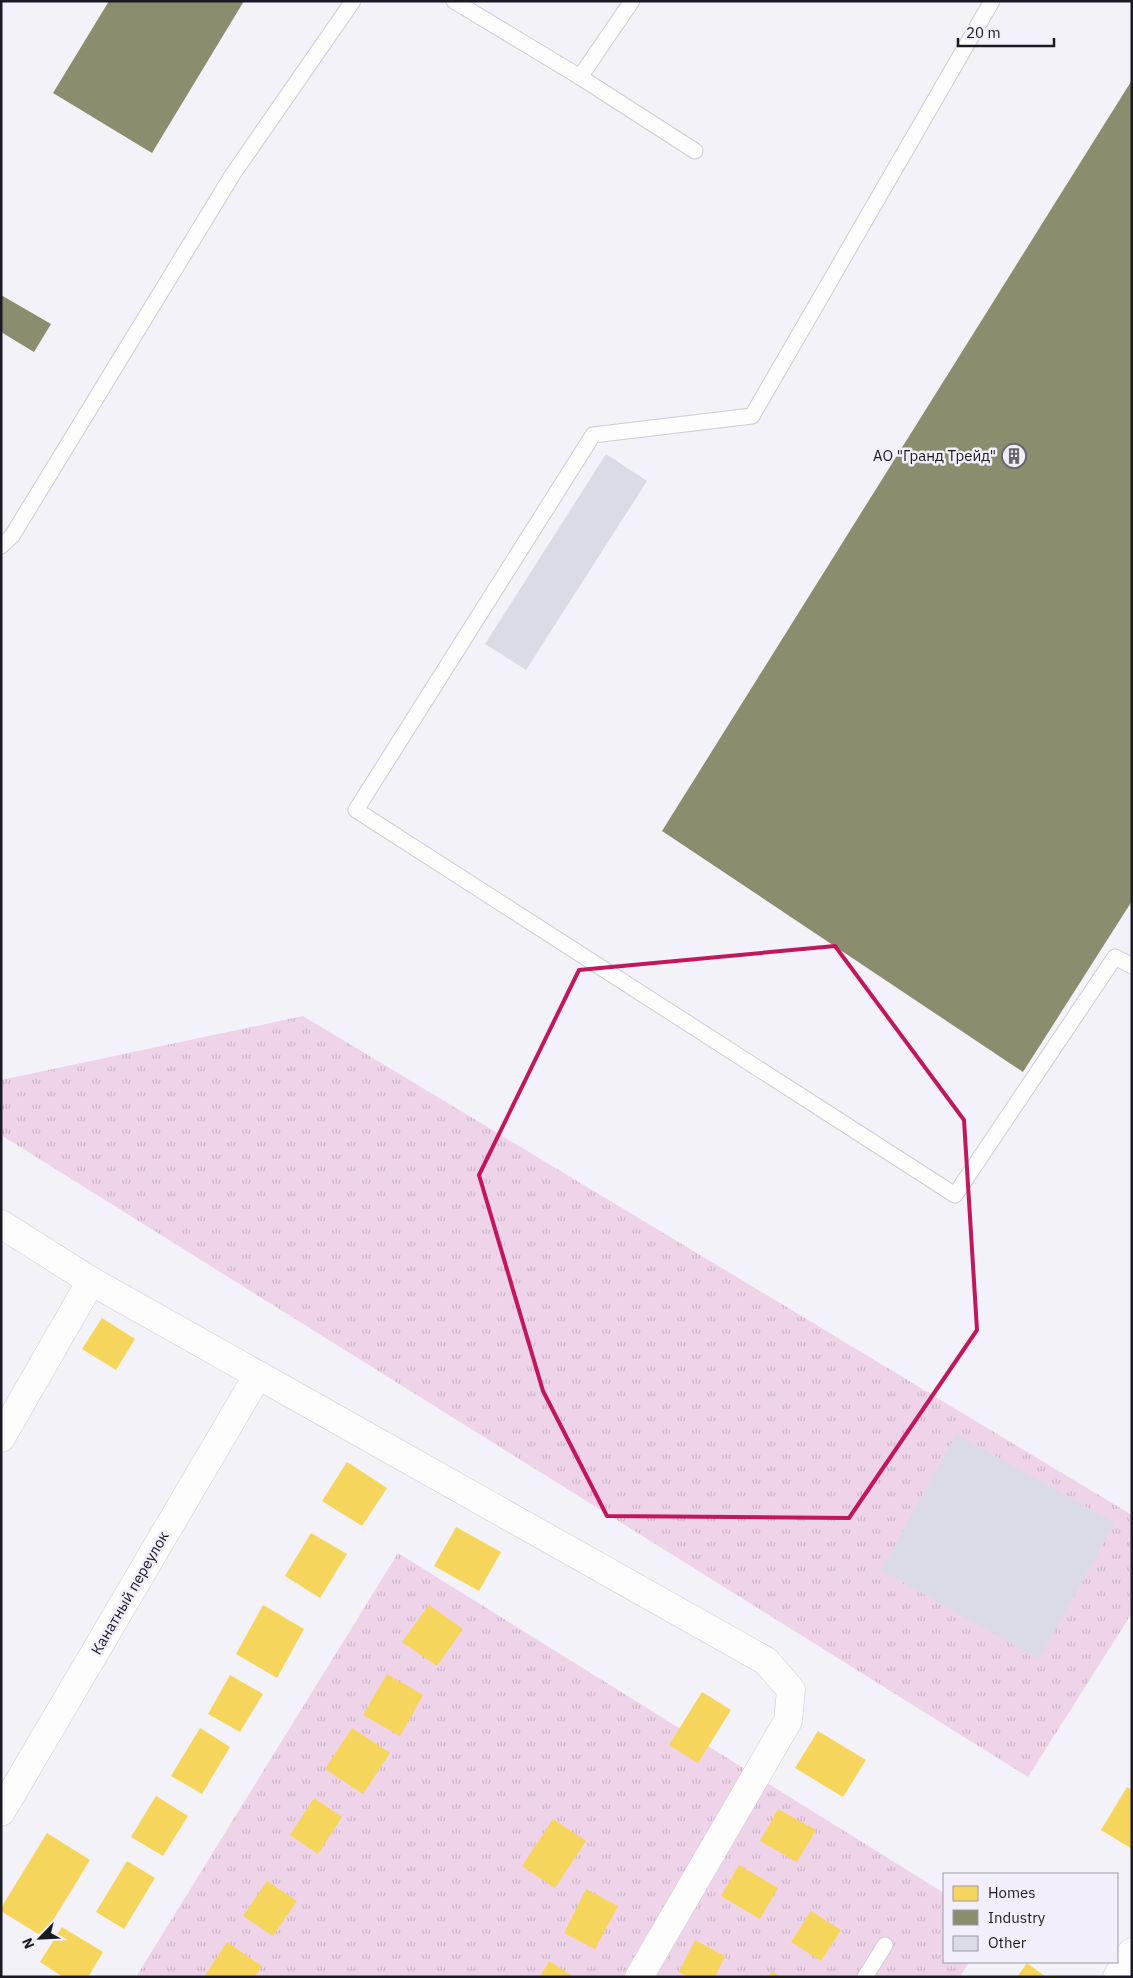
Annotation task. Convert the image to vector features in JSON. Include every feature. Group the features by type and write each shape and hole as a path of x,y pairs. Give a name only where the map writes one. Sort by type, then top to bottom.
{"street":[{"path":"1,1224 92,1281 766,1661 790,1690 788,1721 640,1977"},
{"path":"1,1438 92,1281"},
{"name":"Канатный переулок","path":"1,1812 258,1375"},
{"path":"1117,1977 1132,1952"}],"lane":[{"path":"1,546 12,536 233,174 353,1"},
{"path":"454,1 580,77 696,151"},
{"path":"580,77 632,1"},
{"path":"992,1 752,416 593,435 356,810 955,1195 1115,957 1132,966"},
{"path":"865,1977 885,1945"}],"highlighted area":[{"path":"835,946 964,1120 977,1330 849,1518 607,1516 543,1391 479,1175 579,970"}],"green space":[{"path":"303,1016 1132,1515 1132,1613 1028,1777 1,1135 1,1080"},
{"path":"398,1553 943,1892 943,1963 968,1963 960,1977 136,1977"}],"building: Homes":[{"path":"102,1318 135,1339 116,1370 82,1349"},
{"path":"347,1462 387,1488 362,1526 322,1501"},
{"path":"456,1527 501,1552 479,1591 434,1566"},
{"path":"311,1533 347,1554 320,1598 285,1576"},
{"path":"263,1605 304,1629 277,1678 236,1654"},
{"path":"429,1605 463,1629 437,1666 402,1642"},
{"path":"387,1674 423,1695 400,1736 363,1715"},
{"path":"230,1675 263,1694 240,1732 208,1714"},
{"path":"702,1692 731,1710 698,1763 669,1745"},
{"path":"200,1728 230,1747 202,1794 171,1776"},
{"path":"352,1728 390,1753 363,1794 325,1769"},
{"path":"818,1731 866,1760 843,1797 795,1768"},
{"path":"1127,1787 1132,1790 1132,1849 1101,1830"},
{"path":"156,1796 188,1816 163,1856 131,1837"},
{"path":"314,1798 342,1817 318,1854 290,1835"},
{"path":"778,1809 816,1830 797,1862 760,1841"},
{"path":"553,1819 586,1841 555,1888 522,1866"},
{"path":"47,1833 90,1860 43,1937 1,1911 1,1908"},
{"path":"127,1861 155,1878 124,1929 96,1912"},
{"path":"739,1865 778,1888 760,1919 721,1896"},
{"path":"267,1881 297,1901 273,1936 243,1916"},
{"path":"586,1889 618,1906 595,1949 564,1933"},
{"path":"811,1911 841,1930 821,1961 791,1942"},
{"path":"62,1927 103,1952 88,1977 63,1977 40,1962"},
{"path":"695,1940 725,1956 715,1977 689,1977 679,1972"},
{"path":"227,1942 262,1966 255,1977 204,1977"},
{"path":"549,1961 574,1977 540,1977"},
{"path":"1027,1963 1046,1977 1017,1977"},
{"path":"772,1971 781,1977 768,1977"}],"building: Industry":[{"path":"109,1 244,1 152,153 53,93"},
{"name":"АО \"Гранд Трейд\"","path":"1132,80 1132,901 1023,1072 662,831"},
{"path":"1,295 51,324 34,352 1,332"}],"building: Other":[{"path":"606,454 647,481 526,670 485,644"},
{"path":"956,1434 1115,1523 1039,1659 881,1570"}],"place":[{"name":"АО \"Гранд Трейд\"","path":"1014,456"}]}
